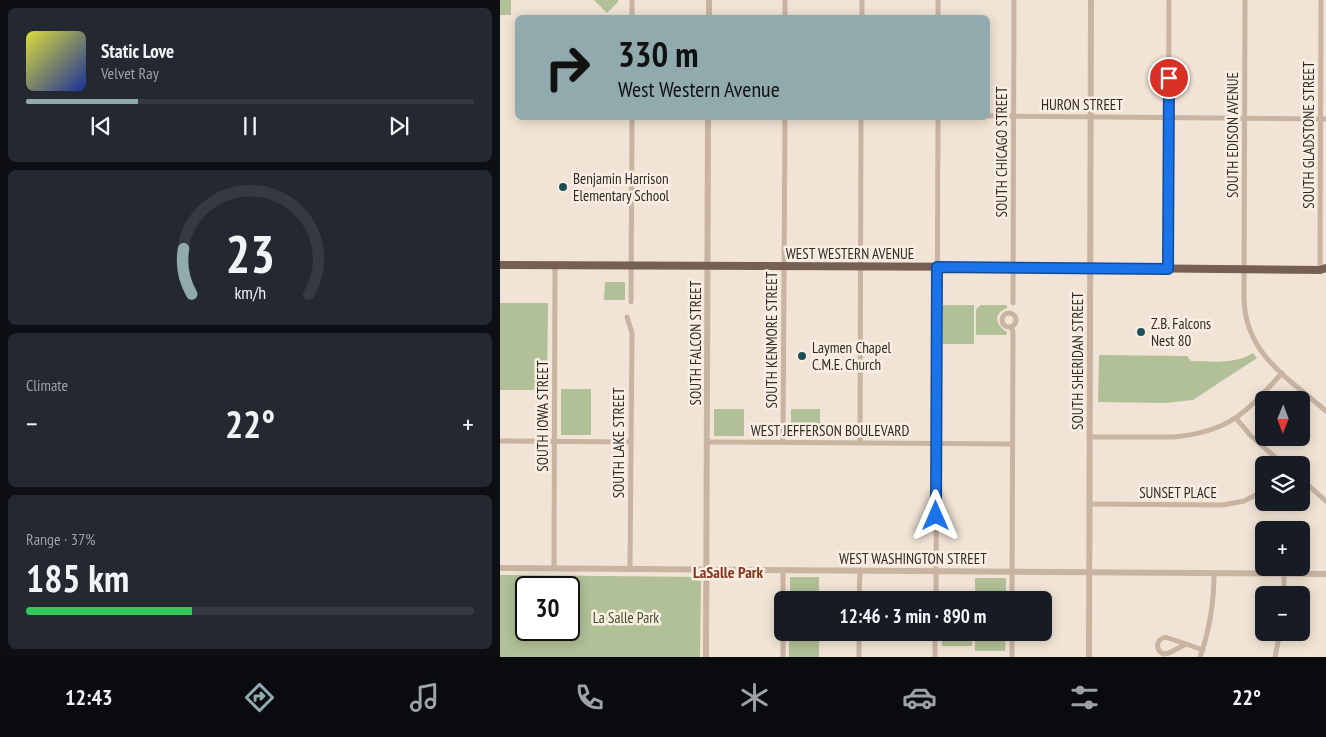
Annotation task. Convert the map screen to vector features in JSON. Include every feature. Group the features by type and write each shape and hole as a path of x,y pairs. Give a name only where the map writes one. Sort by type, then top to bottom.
{"main road":[{"name":"WEST WESTERN AVENUE","path":"500,264 1324,271"}],"street":[{"path":"632,0 632,15"},
{"path":"709,0 709,15"},
{"path":"785,0 785,15"},
{"path":"862,0 862,15"},
{"path":"938,0 938,15"},
{"name":"SOUTH CHICAGO STREET","path":"1013,304 1014,0"},
{"name":"SOUTH SHERIDAN STREET","path":"1088,657 1091,0"},
{"path":"1168,269 1169,0"},
{"name":"SOUTH EDISON AVENUE","path":"1245,0 1244,305 1248,327 1262,354 1326,411"},
{"name":"SOUTH GLADSTONE STREET","path":"1321,0 1324,119 1324,271"},
{"name":"HURON STREET","path":"990,116 1324,119"},
{"path":"631,302 632,120"},
{"name":"SOUTH FALCON STREET","path":"706,657 708,120"},
{"name":"SOUTH KENMORE STREET","path":"783,442 785,120"},
{"path":"860,443 861,120"},
{"path":"936,591 938,120"},
{"name":"SOUTH IOWA STREET","path":"554,568 555,264"},
{"name":"SOUTH LAKE STREET","path":"627,317 632,333 630,569"},
{"path":"1011,326 1013,332 1012,591"},
{"path":"1089,437 1160,438 1188,436 1216,429 1236,418 1254,404 1282,373"},
{"path":"1236,418 1250,435 1274,456"},
{"path":"500,440 631,442"},
{"name":"WEST JEFFERSON BOULEVARD","path":"707,442 1012,444"},
{"path":"1310,487 1326,501"},
{"name":"SUNSET PLACE","path":"1089,504 1223,504 1244,501 1255,496"},
{"name":"WEST WASHINGTON STREET","path":"500,568 1255,573"},
{"path":"783,570 783,591"},
{"path":"859,591 860,570"},
{"path":"1200,657 1209,630 1214,572"},
{"name":"WEST WASHINGTON STREET","path":"1310,574 1326,574"},
{"path":"1186,644 1166,654 1160,652 1157,646 1160,640 1165,637 1186,644 1203,650"},
{"path":"782,657 783,641"},
{"path":"859,641 859,657"},
{"path":"935,657 936,641"},
{"path":"1012,641 1012,657"},
{"path":"1275,657 1278,641"}],"green space":[{"path":"500,0 511,0 511,15 500,15"},
{"path":"594,0 618,0 618,2 607,13"},
{"path":"605,282 625,282 625,300 604,300"},
{"path":"500,303 548,303 547,390 500,390"},
{"path":"943,305 974,305 974,344 943,344"},
{"path":"981,305 1007,305 1007,308 999,313 997,320 1000,326 1007,332 1006,335 976,335 976,311"},
{"path":"1253,353 1257,358 1193,400 1165,403 1098,402 1099,355 1187,356 1191,361 1215,362 1230,361"},
{"path":"561,389 591,389 591,435 561,435"},
{"path":"714,409 744,409 744,436 714,436"},
{"path":"791,409 820,409 820,437 791,437"},
{"name":"La Salle Park","path":"500,575 701,577 700,657 500,657"},
{"path":"790,577 819,577 819,591 790,591"},
{"path":"975,578 1006,578 1006,591 975,591"},
{"path":"789,641 819,641 819,657 789,657"},
{"path":"942,641 972,641 972,646 942,646"},
{"path":"975,641 1006,641 1005,651 975,651"}],"place":[{"name":"Benjamin Harrison Elementary School","path":"563,187"},
{"name":"Z.B. Falcons Nest 80","path":"1141,332"},
{"name":"Laymen Chapel C.M.E. Church","path":"802,356"}],"district":[{"name":"LaSalle Park","path":"728,572"}],"route":[{"path":"936,516 937,267 1168,269 1169,78"}]}
